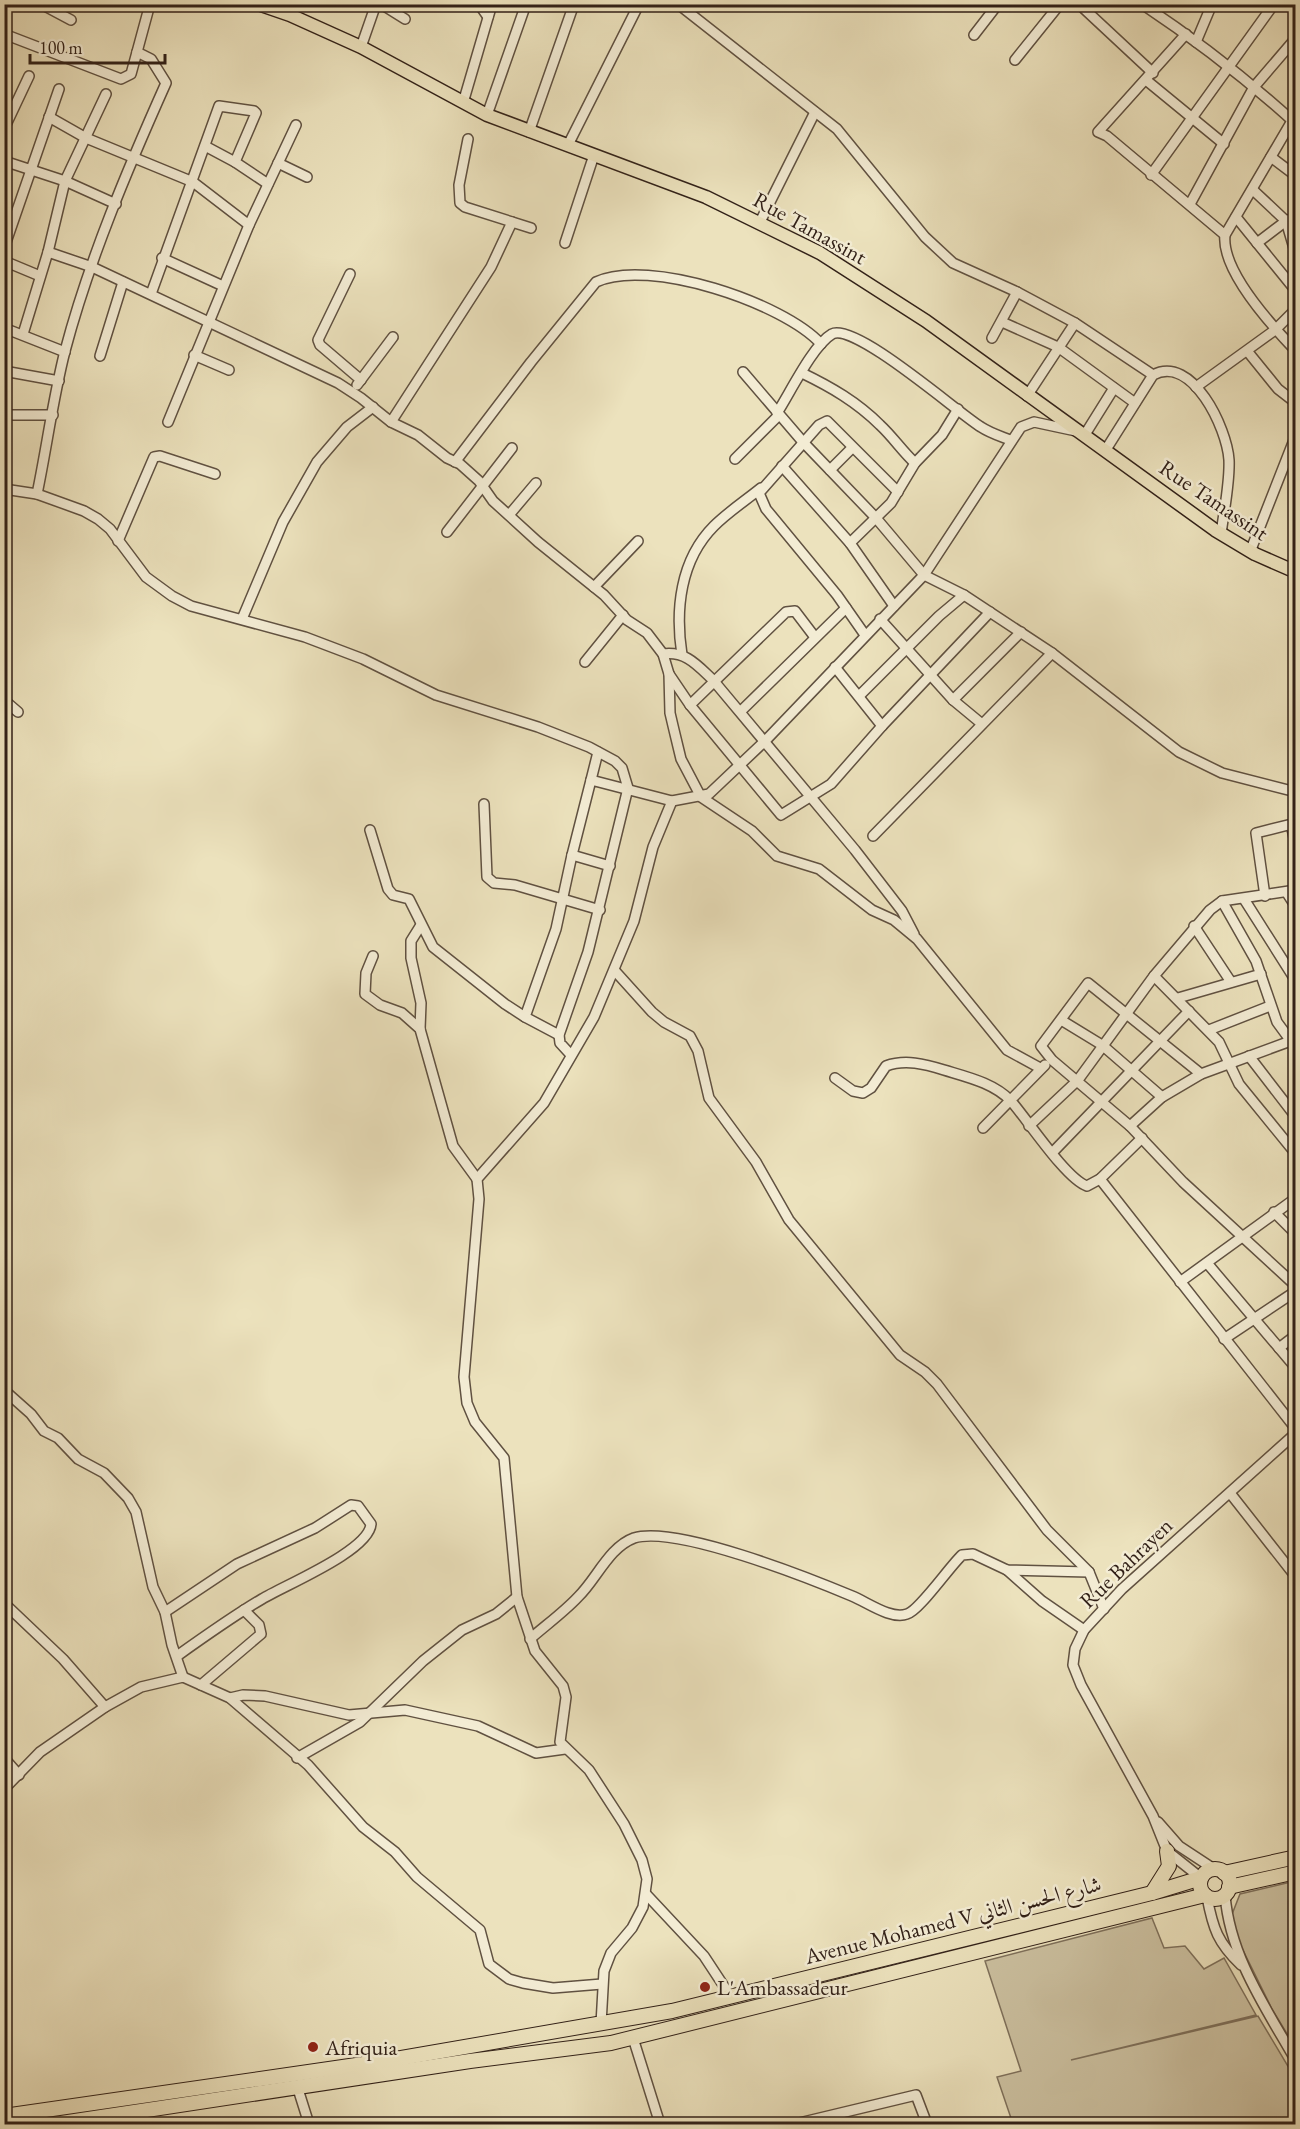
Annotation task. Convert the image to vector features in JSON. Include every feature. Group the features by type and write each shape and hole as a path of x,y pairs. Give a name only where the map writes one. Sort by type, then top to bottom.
{"highway":[{"path":"1152,1893 1169,1866 1167,1851"},
{"path":"1296,1857 1208,1871 1201,1878 1200,1887 1206,1896 1217,1899 1227,1891 1296,1872"},
{"path":"1219,1871 1229,1879 1227,1891"},
{"name":"Avenue Mohamed V شارع الحسن الثاني","path":"4,2116 384,2061 601,2024 730,1997 1152,1893 1201,1878"},
{"name":"Avenue Mohamed V شارع الحسن الثاني","path":"55,2124 633,2038 1206,1896"}],"main road":[{"name":"Rue Tamassint","path":"258,4 292,10 487,115 706,197 820,254 926,321 1221,534 1250,552 1293,571"}],"street":[{"path":"41,4 71,20"},
{"path":"4,34 121,79 131,74 149,7 137,4"},
{"path":"360,47 376,4"},
{"path":"381,4 405,19"},
{"path":"476,4 488,17"},
{"path":"463,103 492,4"},
{"path":"487,115 526,4"},
{"path":"529,132 574,4"},
{"path":"568,145 639,4"},
{"path":"678,4 815,112 855,149 935,248 953,263 1075,322 1153,375"},
{"path":"974,35 998,4"},
{"path":"1015,60 1060,4"},
{"path":"1079,4 1192,119 1224,144"},
{"path":"1142,4 1186,33 1294,119 1225,235 1224,246 1230,265 1275,330 1296,351"},
{"path":"1196,42 1212,4"},
{"path":"1151,175 1274,4"},
{"path":"1186,33 1150,77 1098,132 1107,136 1225,235"},
{"path":"1190,204 1254,87 1296,38"},
{"path":"37,494 65,352 92,267 132,157 166,82 151,59 137,52"},
{"path":"4,129 29,76"},
{"path":"4,248 29,170 59,89"},
{"path":"23,334 48,252 65,181 106,94"},
{"path":"151,294 162,258 193,182 219,106 254,111 255,121 235,162"},
{"path":"760,222 815,112"},
{"path":"49,117 86,138 193,182 249,225"},
{"path":"168,422 249,225 296,125"},
{"path":"468,139 459,185 460,203 465,207 531,228"},
{"path":"206,146 268,184"},
{"path":"565,243 594,155"},
{"path":"1271,157 1296,176"},
{"path":"4,161 65,181 116,204"},
{"path":"278,163 308,177"},
{"path":"1253,190 1286,221 1296,255"},
{"path":"1236,217 1296,291"},
{"path":"1257,243 1286,221 1296,217"},
{"path":"391,422 491,267 512,222"},
{"path":"48,252 92,267 151,294 352,392 391,422 418,435 455,462 509,515 594,587 623,615 647,633 663,654 669,674 670,714 676,740 686,771 701,797 752,831 777,856 819,869 872,910 894,920 917,939"},
{"path":"162,258 223,286"},
{"path":"4,261 40,276"},
{"path":"350,274 318,340 320,345 361,380"},
{"path":"455,462 538,353 596,282 607,277 660,276 741,296 808,329 821,344"},
{"path":"100,356 123,282"},
{"path":"992,338 1017,292"},
{"path":"1196,387 1248,352 1296,309"},
{"path":"1002,322 1058,347 1135,403"},
{"path":"1027,396 1075,322"},
{"path":"4,328 65,352"},
{"path":"735,459 778,414 821,344 836,333 844,333 866,344 980,427 1010,440"},
{"path":"352,392 393,337"},
{"path":"1248,352 1278,388 1296,404"},
{"path":"194,356 230,370"},
{"path":"1106,451 1153,375 1167,370 1174,371 1196,387 1217,422 1227,446 1228,468 1221,534"},
{"path":"4,371 59,381"},
{"path":"742,372 803,442 876,518 924,575 964,595 1052,653 1179,752 1222,773 1296,792"},
{"path":"802,374 847,397 881,425 898,447 915,463"},
{"path":"591,780 672,801 709,794 739,767 924,575 1010,440 1026,423 1034,422 1081,434 1114,388"},
{"path":"242,619 283,522 317,462 347,427 373,407"},
{"path":"850,543 898,492 915,463 942,435 958,410"},
{"path":"4,415 53,415"},
{"path":"682,655 677,627 678,601 685,577 697,550 713,527 762,488 819,425 827,421 898,492"},
{"path":"1250,552 1296,435"},
{"path":"830,470 852,447"},
{"path":"447,532 484,488 512,448"},
{"path":"118,541 154,457 159,456 215,474"},
{"path":"782,466 850,543 894,606"},
{"path":"509,515 536,483"},
{"path":"762,488 759,493 766,509 865,635"},
{"path":"4,489 37,494 84,511 110,529 146,577 172,596 191,606 324,644 363,659 436,696 538,727 615,760 622,768 628,788 600,910 559,1035 560,1043 571,1055"},
{"path":"594,587 638,540"},
{"path":"1293,571 1296,556"},
{"path":"860,695 939,616 964,595"},
{"path":"741,711 814,636 846,608"},
{"path":"690,705 713,680 786,612 795,610 814,636"},
{"path":"669,674 690,705 739,767 781,815 831,784 882,726 932,676 990,612"},
{"path":"585,662 623,615"},
{"path":"880,619 953,700 982,724"},
{"path":"953,700 1021,632"},
{"path":"663,654 676,653 690,659 713,680 811,795 885,888 917,939 1007,1050 1040,1068"},
{"path":"873,836 895,817 907,799 1052,653"},
{"path":"835,667 860,695 882,726"},
{"path":"4,700 18,712"},
{"path":"525,1017 556,929 598,752"},
{"path":"477,1179 544,1103 594,1017 634,921 656,838 672,801"},
{"path":"484,804 487,878 494,883 515,885 600,910"},
{"path":"1265,896 1256,833 1293,823 1296,847"},
{"path":"370,830 388,889 393,895 409,899 433,947 505,1004 559,1035"},
{"path":"572,855 610,866"},
{"path":"1029,1126 1078,1080 1154,976 1194,926 1210,910 1222,901 1244,900 1291,892 1296,907"},
{"path":"1244,900 1296,981"},
{"path":"1130,1126 1162,1097 1201,1074 1294,1042 1270,1006 1261,974 1222,901"},
{"path":"421,925 411,940 411,958 421,1003 420,1029 453,1146 477,1179 479,1199 464,1393 475,1422 504,1458 517,1597 530,1639 541,1662 563,1686 566,1697 560,1742 589,1770 632,1838 646,1879 644,1907 632,1928 611,1953 602,1983 601,2024"},
{"path":"1194,926 1231,982"},
{"path":"373,956 366,973 365,994 380,1005 402,1013 420,1029"},
{"path":"615,971 652,1012 664,1022 690,1036 698,1051 709,1098 756,1162 789,1220 900,1355 925,1372 937,1384 1047,1530 1089,1572 1104,1609"},
{"path":"1178,998 1261,974"},
{"path":"1154,976 1178,998 1224,1048 1239,1084 1296,1154"},
{"path":"1201,1074 1088,983 1041,1046 1052,1060 1130,1126 1242,1238 1296,1286"},
{"path":"1209,1030 1270,1006"},
{"path":"1052,1153 1162,1042 1189,1011"},
{"path":"1061,1020 1102,1046 1162,1097"},
{"path":"1249,1056 1296,1117"},
{"path":"983,1128 1040,1068 1052,1060"},
{"path":"835,1078 853,1091 863,1093 871,1088 886,1066 905,1062 976,1080 1010,1100 1052,1153 1083,1185 1091,1186 1100,1179 1142,1138"},
{"path":"1100,1179 1296,1431"},
{"path":"1180,1282 1296,1198"},
{"path":"1275,1212 1296,1234"},
{"path":"1207,1263 1296,1368"},
{"path":"1224,1339 1296,1291"},
{"path":"1279,1348 1296,1335"},
{"path":"4,1390 31,1414 44,1431 58,1438 78,1459 105,1473 128,1498 141,1528 153,1587 165,1612 172,1645 183,1677"},
{"name":"Rue Bahrayen","path":"1201,1878 1167,1851 1153,1816 1073,1665 1075,1649 1084,1630 1104,1609 1296,1431"},
{"path":"1230,1493 1294,1570"},
{"path":"165,1612 237,1564 315,1528 351,1505 358,1506 371,1524 364,1538 326,1566 244,1610 177,1656"},
{"path":"530,1639 579,1597 616,1550 632,1539 648,1535 660,1535 728,1552 804,1575 896,1616 913,1612 962,1555 973,1554 1006,1570 1042,1601 1084,1630"},
{"path":"1006,1570 1089,1572"},
{"path":"297,1758 344,1734 371,1713 423,1661 462,1630 496,1614 517,1597"},
{"path":"4,1604 63,1659 105,1707"},
{"path":"201,1684 261,1634 259,1625 244,1610"},
{"path":"4,1789 40,1752 105,1707 141,1687 183,1677 230,1698 297,1758 308,1765 363,1827 395,1852 417,1877 480,1930 489,1964 509,1978 523,1983 553,1988 602,1983"},
{"path":"230,1698 251,1695 349,1715 405,1710 433,1714 478,1726 536,1753 565,1749"},
{"path":"4,1758 19,1775"},
{"name":"Rue Bahrayen","path":"1153,1816 1179,1846 1219,1871"},
{"path":"1227,1891 1227,1913 1242,1966 1296,2061"},
{"path":"646,1894 704,1956 730,1997"},
{"path":"1206,1896 1214,1929 1223,1948 1242,1966"},
{"path":"633,2038 660,2124"},
{"path":"298,2089 309,2124"},
{"path":"795,2124 812,2122 916,2095 927,2124"}],"shaded area":[{"path":"1295,1881 1295,2047 1272,2009 1229,1922 1240,1894"},
{"path":"1152,1918 1164,1948 1185,1946 1204,1969 1224,1958 1256,2015 1071,2060 1258,2016 1295,2078 1295,2124 1013,2124 997,2077 1021,2071 985,1961"}],"place":[{"name":"L'Ambassadeur","path":"705,1987"},
{"name":"Afriquia","path":"313,2047"}]}
